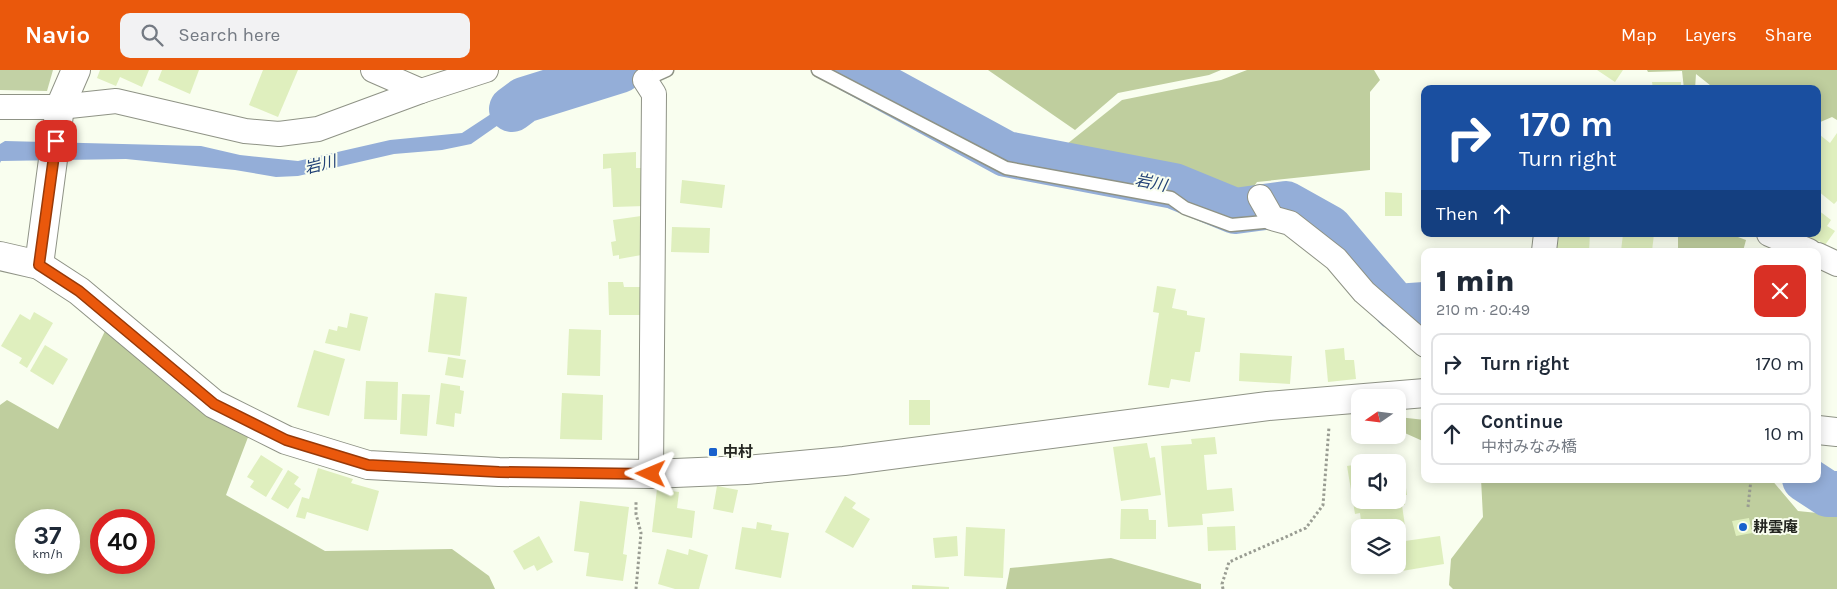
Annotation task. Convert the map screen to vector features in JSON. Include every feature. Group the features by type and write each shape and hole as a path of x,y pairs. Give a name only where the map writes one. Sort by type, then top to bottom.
{"street":[{"path":"41,252 59,114 76,70"},
{"path":"373,70 421,91"},
{"path":"0,107 59,114 116,102 245,131 279,134 318,129 421,91 486,70"},
{"path":"644,474 654,94 645,80"},
{"path":"1260,197 1274,220 1290,223 1336,259 1364,292 1421,342"},
{"path":"1776,237 1802,248"},
{"path":"41,252 86,297 214,404 286,440 368,465 499,472 644,474 746,470 844,461 1332,399 1421,393"},
{"path":"0,256 41,252"},
{"path":"1821,256 1837,264"},
{"path":"1821,430 1837,432"}],"lane":[{"path":"645,80 667,70"},
{"path":"818,70 1006,168 1171,198 1185,208 1231,225 1274,220"}],"path":[{"path":"1223,589 1222,584 1229,562 1306,528 1324,505 1332,399"},
{"path":"636,589 641,533 636,514 644,474"},
{"path":"1748,507 1751,483"}],"green space":[{"path":"0,70 53,70 47,91 0,90"},
{"path":"988,70 1221,70 1209,75 1118,93 1075,130"},
{"path":"1247,70 1374,70 1380,80 1370,92 1370,170 1257,182 1246,198 1228,199 1170,172 1057,152 1122,100 1221,80"},
{"path":"1647,70 1837,70 1837,120 1832,117 1821,122 1821,85 1710,85 1696,74 1695,85 1684,85 1682,71 1648,72"},
{"path":"1678,237 1738,237 1746,240 1744,248 1678,248"},
{"path":"105,331 250,432 226,495 325,551 452,549 489,576 495,589 0,589 0,405 7,400 58,429"},
{"path":"1406,418 1421,420 1421,440 1406,434"},
{"path":"1481,483 1774,483 1798,511 1837,515 1837,589 1453,589 1449,585 1451,559 1483,517"},
{"path":"1111,558 1201,584 1201,589 1006,589 1010,568"}],"water":[{"path":"569,82 573,88 527,105 471,144 442,150 394,154 298,176 276,177 235,170 126,159 1,161 0,163 0,144 5,141 201,146 240,155 298,161 390,140 462,133 523,93"}],"building":[{"path":"100,70 149,70 142,87 120,77 116,86 97,78"},
{"path":"162,70 199,70 190,94 158,80"},
{"path":"263,70 298,70 278,117 249,105"},
{"path":"1597,70 1623,70 1615,82"},
{"path":"1652,82 1681,82 1681,85 1652,85"},
{"path":"1837,133 1837,201 1834,204 1821,193 1821,136 1830,143"},
{"path":"636,152 636,168 644,168 645,206 613,207 611,168 603,169 603,154"},
{"path":"682,180 725,185 722,208 680,203"},
{"path":"1385,192 1402,193 1402,216 1385,216"},
{"path":"1821,212 1831,220 1827,226 1835,231 1825,245 1819,241 1816,245 1804,237 1821,237"},
{"path":"641,216 647,254 619,259 619,255 613,256 611,242 616,241 613,220"},
{"path":"672,227 710,228 709,253 671,252"},
{"path":"1557,237 1590,237 1589,248 1556,248"},
{"path":"1623,237 1654,237 1652,248 1621,248"},
{"path":"608,282 623,282 624,287 645,287 645,315 609,315"},
{"path":"1157,286 1176,289 1172,308 1187,311 1187,315 1205,318 1200,352 1195,352 1190,382 1171,379 1169,388 1148,385 1159,313 1153,312"},
{"path":"435,293 467,297 460,356 428,352"},
{"path":"34,312 53,323 27,368 19,363 22,358 1,346 20,314 30,320"},
{"path":"350,313 368,317 360,351 325,343 329,329 337,331 338,326 347,328"},
{"path":"569,329 601,330 600,376 567,375"},
{"path":"45,345 68,359 53,385 30,371"},
{"path":"1344,348 1345,360 1354,360 1356,379 1328,382 1325,350"},
{"path":"314,350 345,359 329,416 297,407"},
{"path":"1240,353 1292,356 1290,384 1239,381"},
{"path":"448,357 466,360 463,378 445,375"},
{"path":"366,381 398,382 397,420 364,419"},
{"path":"441,383 460,386 460,390 464,391 461,414 455,413 454,427 436,424"},
{"path":"562,393 603,395 602,440 560,439"},
{"path":"402,394 430,395 427,436 400,434"},
{"path":"909,400 930,400 930,425 909,425"},
{"path":"1215,437 1217,454 1204,455 1207,490 1232,488 1234,511 1202,514 1203,525 1168,527 1161,446 1192,444 1191,439"},
{"path":"1147,443 1150,458 1155,457 1161,495 1121,501 1113,447"},
{"path":"261,455 283,469 266,497 250,487 254,481 247,477"},
{"path":"1351,465 1351,490 1347,466"},
{"path":"318,468 353,479 351,483 379,491 368,531 307,512 305,519 296,517 302,497 309,499"},
{"path":"288,470 299,477 294,484 301,489 288,509 271,499"},
{"path":"717,486 738,490 733,513 713,509"},
{"path":"657,489 679,492 677,508 695,511 692,538 652,532"},
{"path":"845,496 856,503 852,508 870,519 853,548 825,532"},
{"path":"580,501 629,507 623,554 627,555 623,581 586,576 589,553 574,551"},
{"path":"1121,509 1148,509 1149,520 1156,520 1156,539 1120,539"},
{"path":"1354,509 1403,509 1404,519 1361,519 1360,513 1355,514"},
{"path":"1749,518 1752,533 1736,536 1732,521"},
{"path":"757,522 772,525 771,530 789,533 781,578 735,569 742,527 756,529"},
{"path":"1235,526 1236,550 1208,551 1207,527"},
{"path":"966,527 1005,529 1003,578 964,576"},
{"path":"539,536 553,562 537,571 534,565 524,570 513,551"},
{"path":"957,536 958,556 935,558 933,538"},
{"path":"1440,536 1444,564 1406,570 1406,541"},
{"path":"667,549 688,555 689,549 708,555 699,589 675,589 658,584"},
{"path":"912,585 949,587 949,589 912,589"}],"waterway":[{"name":"岩川","path":"512,109 524,100 620,70"},
{"name":"岩川","path":"852,70 1006,154 1174,186 1235,211 1286,204 1329,228 1396,307 1421,305"},
{"name":"岩川","path":"1811,483 1828,494 1837,494"}],"place":[{"name":"中村","path":"713,452"},
{"name":"耕雲庵","path":"1743,527"}],"route":[{"path":"56,141 39,265 79,291 214,404 286,440 368,465 499,472 651,474"}]}
